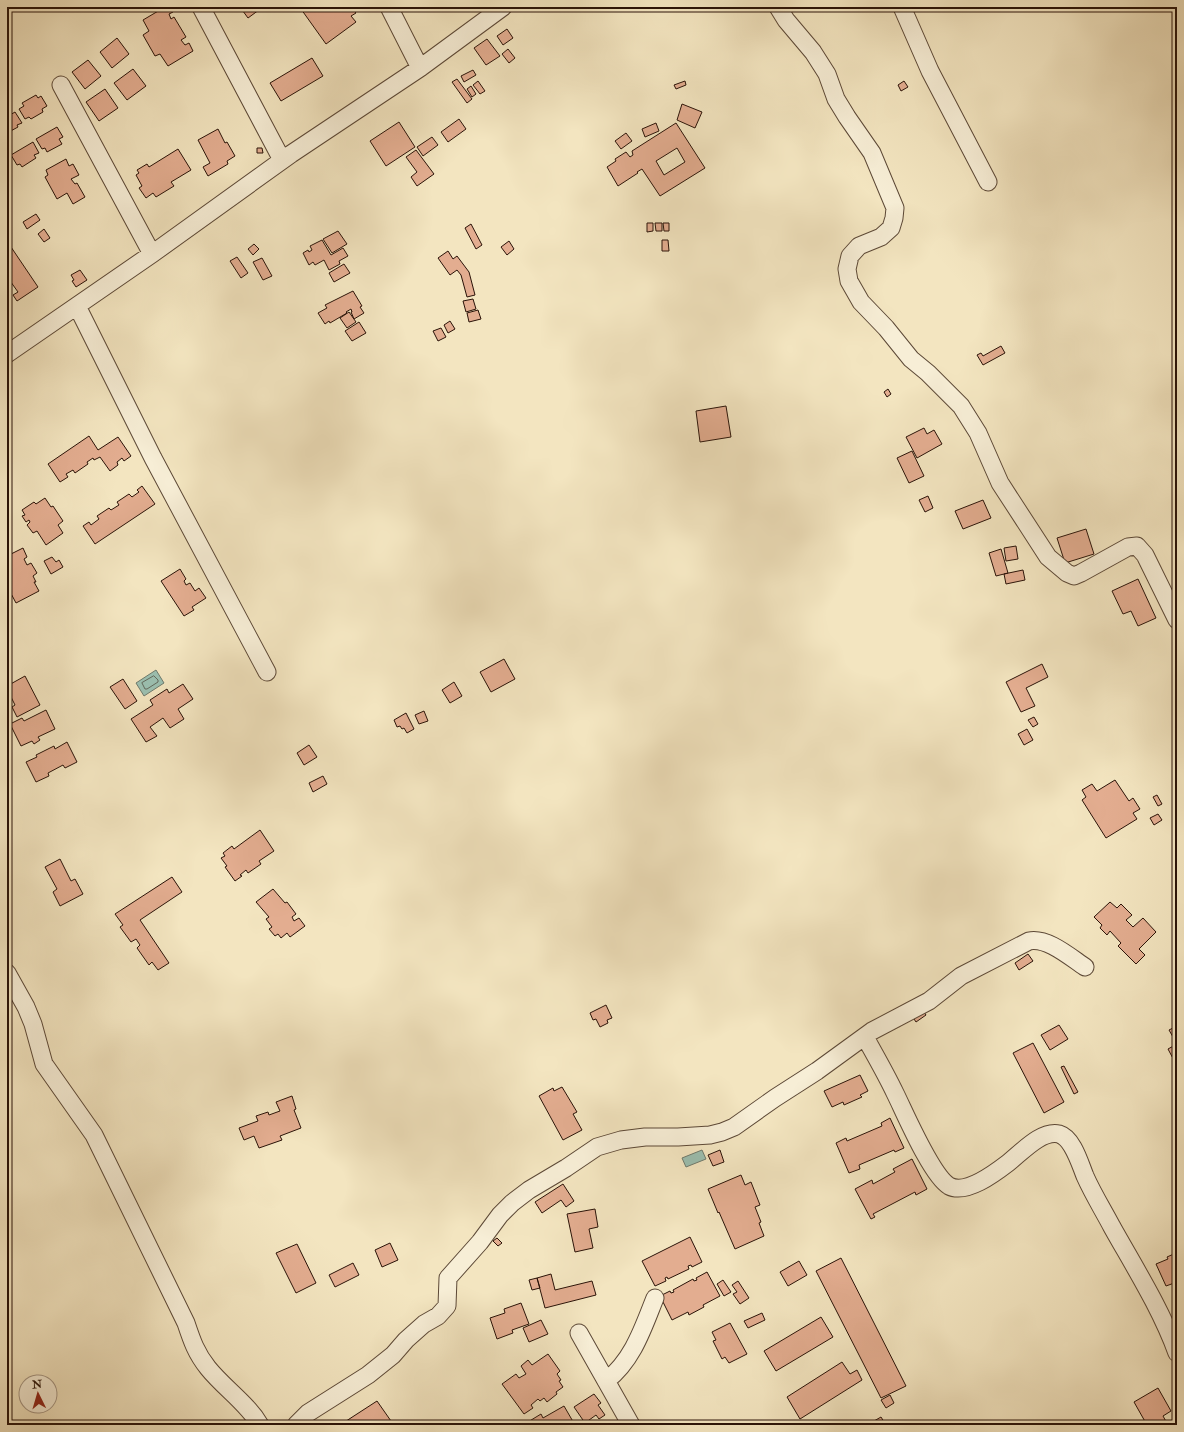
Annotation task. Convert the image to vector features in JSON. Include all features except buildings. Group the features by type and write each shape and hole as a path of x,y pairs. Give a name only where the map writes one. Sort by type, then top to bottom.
{"street":[{"path":"201,7 282,160"},
{"path":"389,7 420,68"},
{"path":"7,354 152,254 282,160 420,68 503,7"},
{"path":"778,7 786,20 813,52 826,74 836,99 872,153 895,208 891,228 882,237 859,246 850,256 847,268 849,281 861,302 886,328 910,359 928,373 961,406 978,433 1000,483 1048,557 1067,573 1074,576 1128,547 1137,546 1145,555 1177,620"},
{"path":"902,7 930,71 988,182"},
{"path":"61,85 152,254"},
{"path":"77,306 153,458 267,672"},
{"path":"296,1425 308,1413 368,1375 393,1355 424,1324 438,1316 447,1306 448,1278 480,1242 500,1215 512,1203 529,1190 597,1147 621,1140 645,1137 710,1135 734,1127 817,1071 872,1031 929,1000 961,976 1029,940 1037,939 1048,943 1085,967"},
{"path":"7,973 26,1007 33,1024 44,1064 94,1135 186,1323 194,1347 208,1368 240,1400 260,1425"},
{"path":"865,1037 928,1158 936,1172 949,1186 966,1188 980,1181 1008,1163 1028,1146 1046,1135 1053,1133 1061,1134 1070,1142 1096,1199 1163,1319 1177,1353"},
{"path":"606,1381 616,1374 634,1349 655,1298"},
{"path":"579,1333 631,1425"}],"water":[{"path":"156,670 164,683 144,696 136,683"},
{"path":"702,1150 706,1159 686,1167 682,1158"}]}
